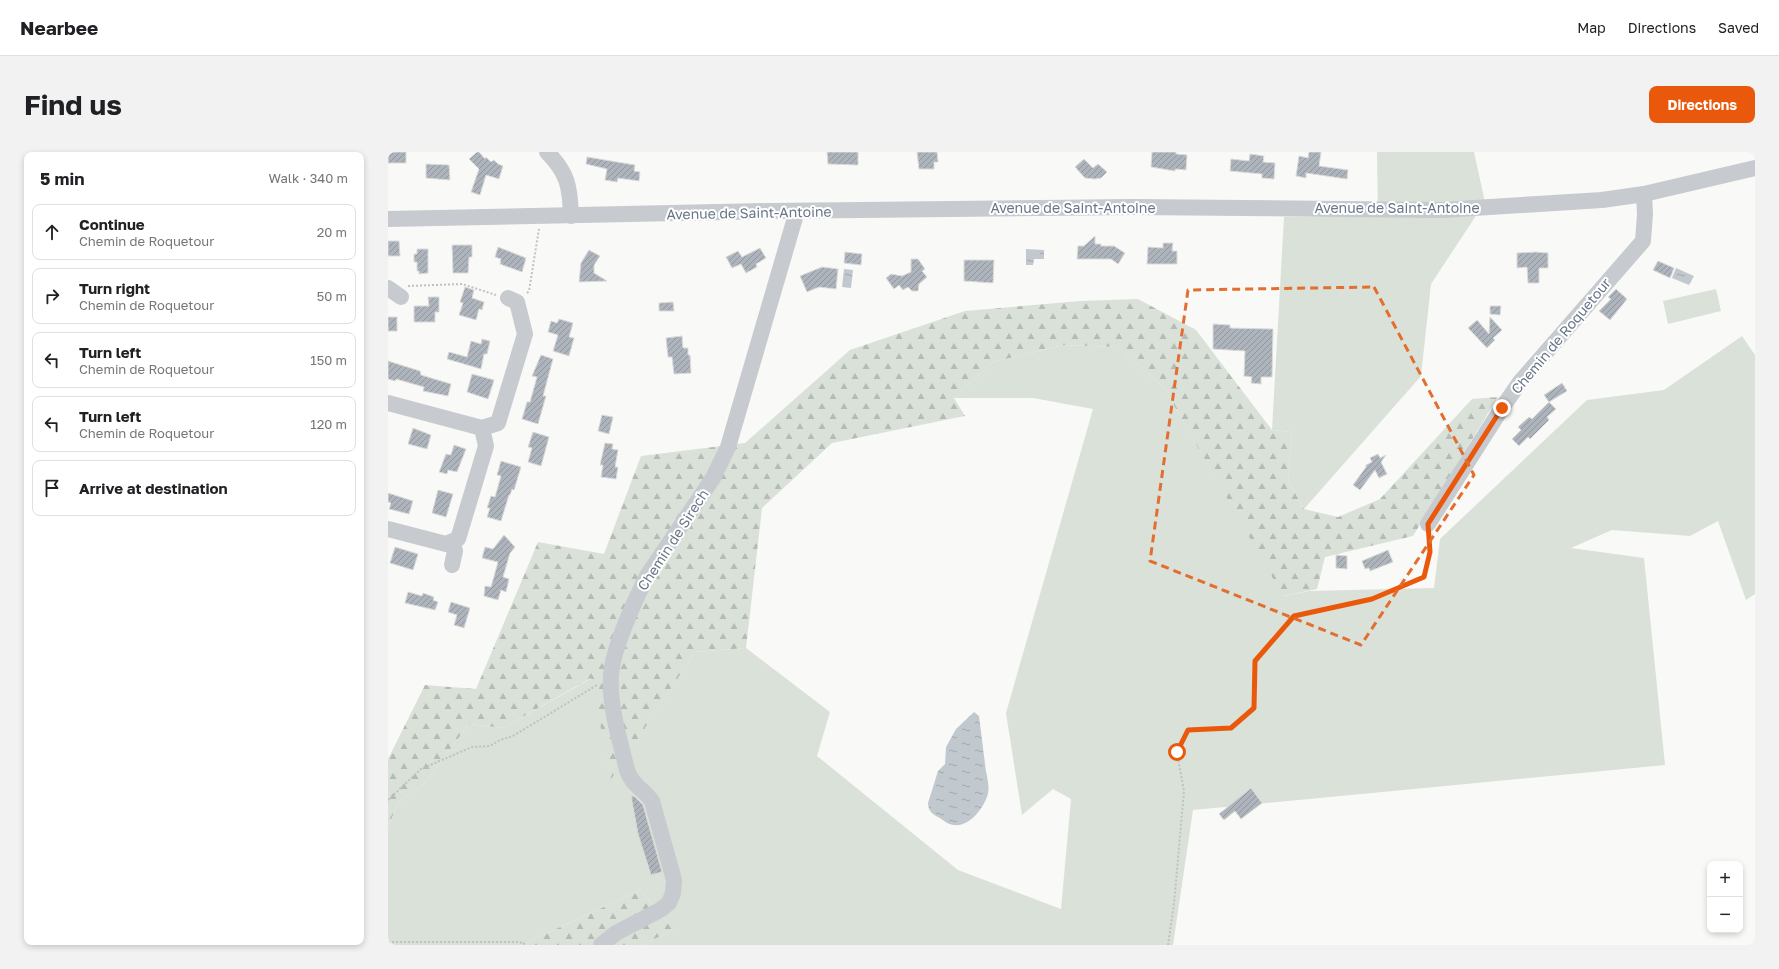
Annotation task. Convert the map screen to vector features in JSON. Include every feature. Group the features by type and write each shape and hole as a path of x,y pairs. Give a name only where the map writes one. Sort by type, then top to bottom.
{"street":[{"path":"547,152 558,163 569,186 571,216"},
{"name":"Avenue de Saint-Antoine","path":"388,219 797,211 1132,207 1442,210 1602,200 1644,194 1755,168"},
{"name":"Chemin de Roquetour","path":"1428,524 1520,382 1643,241 1645,214 1644,194"},
{"name":"Chemin de Sirech","path":"602,945 616,933 660,910 669,903 673,893 674,880 652,801 648,795 631,780 627,770 614,713 610,677 614,656 640,589 647,576 713,478 728,447 797,211"},
{"path":"388,403 482,428 498,423 525,334 513,300"},
{"path":"452,565 455,551 455,540 486,446 482,428"},
{"path":"388,528 446,544 455,540"}],"path":[{"path":"395,292 406,286 462,284 513,300 529,291 541,216"},
{"path":"1168,945 1174,904 1184,791 1177,752 1188,730 1231,728 1254,708 1255,661 1294,616 1372,599 1424,577 1430,552 1428,524"},
{"path":"388,800 421,769 472,747 490,746 500,740 513,736 610,677"},
{"path":"388,942 516,942 524,943 523,945"}],"highlighted area":[{"path":"1374,287 1474,475 1361,645 1150,561 1188,290"}],"green space":[{"path":"1377,152 1474,152 1485,202 1431,284 1421,376 1304,509 1288,479 1292,432 1272,430 1284,217 1378,216"},
{"path":"1716,289 1721,311 1668,324 1663,301"},
{"path":"1138,299 1196,330 1272,430 1292,432 1288,479 1304,509 1338,517 1380,499 1472,399 1498,397 1413,536 1325,557 1317,589 1283,596 1164,388 1118,347 1064,345 993,362 954,398 965,416 832,443 762,508 746,648 695,652 611,779 591,678 503,728 469,724 425,783 399,802 388,826 388,759 425,685 476,689 538,542 604,554 641,456 745,443 850,350 965,311 1080,301"},
{"path":"1742,336 1755,355 1755,594 1746,600 1718,521 1690,536 1612,530 1571,548 1644,558 1665,765 1193,810 1173,945 642,945 673,930 641,890 521,945 388,945 388,826 399,802 425,783 469,724 503,728 592,678 611,778 695,652 746,648 830,712 817,756 958,870 1061,909 1071,799 1053,789 1022,815 1006,713 1093,409 1033,398 954,398 993,362 1064,345 1118,347 1164,388 1284,596 1309,591 1434,588 1440,539 1587,400 1664,390"},
{"path":"641,890 673,930 642,945 521,945"}],"water":[{"path":"1026,249 1044,250 1044,259 1034,259 1033,265 1026,265"},
{"path":"1676,268 1694,276 1689,285 1672,278"},
{"path":"844,269 853,270 851,288 842,287"},
{"path":"974,712 979,716 988,793 982,807 974,817 960,825 952,825 933,814 928,803 938,771 945,764 946,747 956,729"}],"building":[{"path":"388,152 406,152 406,163 388,163"},
{"path":"479,152 485,159 486,157 491,162 494,160 503,166 499,179 486,175 480,195 471,192 479,169 469,159"},
{"path":"827,152 858,152 858,165 828,164"},
{"path":"917,152 937,152 938,162 934,162 934,169 919,169"},
{"path":"1152,152 1176,152 1176,154 1187,155 1186,170 1175,169 1175,171 1151,167"},
{"path":"1309,152 1321,152 1319,166 1348,170 1347,179 1306,173 1306,178 1296,176 1299,156 1308,158"},
{"path":"1250,154 1264,156 1263,162 1275,163 1274,179 1262,178 1262,174 1230,171 1231,159 1249,161"},
{"path":"587,157 635,165 634,171 640,172 639,181 618,178 617,182 605,180 607,169 586,164"},
{"path":"1084,159 1093,168 1098,164 1107,172 1101,178 1085,178 1075,167"},
{"path":"426,164 449,165 450,180 426,178"},
{"path":"1095,236 1095,244 1101,244 1101,246 1114,246 1125,253 1118,264 1111,259 1077,259 1078,246 1084,246"},
{"path":"388,241 399,241 400,256 388,256"},
{"path":"1163,243 1173,243 1172,251 1177,251 1177,264 1147,264 1148,247 1163,248"},
{"path":"452,245 472,245 472,257 469,257 468,273 453,273"},
{"path":"498,247 526,258 522,272 500,264 501,259 495,257"},
{"path":"760,248 766,258 756,264 757,267 746,273 741,264 732,268 726,257 738,251 742,257"},
{"path":"417,249 428,249 428,273 419,274 419,271 417,271 417,262 414,262 414,254 417,254"},
{"path":"589,250 600,256 594,265 594,273 607,281 579,282 581,263"},
{"path":"845,252 862,254 861,265 844,263"},
{"path":"1517,253 1548,253 1548,268 1539,268 1539,283 1528,283 1527,267 1517,268"},
{"path":"911,259 918,259 925,269 922,271 927,277 919,284 918,291 912,291 908,287 903,290 899,285 894,289 886,278 891,274 902,276 911,272"},
{"path":"964,260 994,260 993,283 964,281"},
{"path":"1658,261 1674,268 1670,278 1653,270"},
{"path":"822,267 838,269 836,289 819,287 807,292 800,276"},
{"path":"465,287 474,290 472,298 484,302 482,310 479,309 476,320 459,315 463,303 460,302"},
{"path":"1616,289 1627,299 1610,320 1599,311 1611,299 1608,297"},
{"path":"428,297 439,297 439,312 435,312 435,322 414,322 414,306 429,306"},
{"path":"673,302 674,311 659,311 659,303"},
{"path":"1490,306 1501,306 1500,315 1490,314"},
{"path":"388,317 397,317 397,331 388,331"},
{"path":"1490,317 1502,330 1493,338 1495,340 1487,348 1468,328 1477,320 1489,334"},
{"path":"559,319 573,323 569,337 574,338 569,356 553,351 558,335 548,332 551,321 557,323"},
{"path":"1213,324 1230,325 1230,328 1273,329 1272,377 1261,377 1261,384 1251,383 1252,377 1244,376 1245,351 1213,349"},
{"path":"682,336 683,348 688,348 688,355 690,355 691,373 674,374 672,357 668,357 666,338"},
{"path":"482,339 490,341 487,354 484,354 481,369 447,359 449,352 467,357 471,341 481,344"},
{"path":"541,355 553,359 543,396 546,396 538,424 522,419 527,402 530,402 537,377 532,376"},
{"path":"388,361 420,371 421,375 451,384 448,396 423,391 424,387 396,379 395,381 388,379"},
{"path":"472,374 494,380 488,399 467,392"},
{"path":"1562,383 1567,391 1549,402 1544,395"},
{"path":"1549,402 1556,409 1547,417 1549,420 1530,439 1528,437 1519,446 1512,439 1521,430 1518,427 1529,417 1532,419"},
{"path":"602,415 613,417 609,434 598,431"},
{"path":"413,428 431,435 427,449 408,444"},
{"path":"533,432 549,437 541,466 528,462 532,448 528,447"},
{"path":"605,443 613,444 612,449 618,450 615,467 618,467 616,479 601,477 603,465 600,465"},
{"path":"454,445 466,449 457,472 448,470 447,474 439,472 446,454 451,455"},
{"path":"1378,454 1380,458 1386,455 1381,462 1387,474 1379,478 1375,470 1360,490 1353,485 1366,465 1372,462 1370,458"},
{"path":"501,461 521,467 514,490 512,489 509,495 501,521 487,517 490,508 487,508 491,496 495,497 501,476 497,475"},
{"path":"438,490 453,494 446,517 432,513"},
{"path":"388,493 413,501 409,514 389,509 391,503 388,502"},
{"path":"504,535 515,547 510,553 503,577 509,579 506,592 501,590 498,600 484,596 485,586 491,587 498,562 482,558 485,547 493,549"},
{"path":"395,547 418,554 413,570 390,563"},
{"path":"1388,550 1393,562 1370,571 1369,568 1365,569 1362,561"},
{"path":"1336,555 1347,556 1347,569 1336,568"},
{"path":"408,592 422,596 423,593 434,597 433,600 438,602 435,610 405,603"},
{"path":"451,602 470,608 464,628 454,625 457,615 448,612"},
{"path":"1251,788 1262,803 1241,819 1235,811 1224,820 1219,814"},
{"path":"631,796 634,796 643,805 662,872 651,875 638,834"}],"route":[{"path":"1177,752 1188,730 1231,728 1254,708 1255,661 1294,616 1372,599 1424,577 1430,552 1428,524 1502,408"}]}
